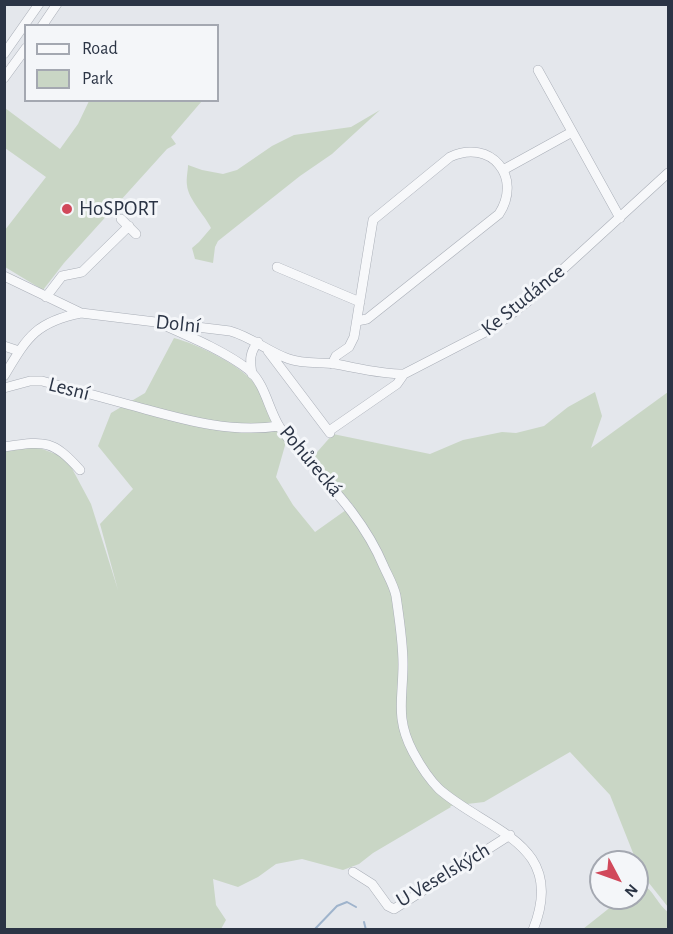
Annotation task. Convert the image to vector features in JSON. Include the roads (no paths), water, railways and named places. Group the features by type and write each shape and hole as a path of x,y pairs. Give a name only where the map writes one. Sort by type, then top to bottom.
{"street":[{"path":"25,24 39,4"},
{"path":"43,24 57,4"},
{"path":"4,54 24,25"},
{"path":"4,78 24,51"},
{"path":"538,70 620,218"},
{"path":"503,170 572,132"},
{"path":"332,364 336,356 353,342 373,220 450,157 472,150 483,152 495,160 503,170 508,193 506,204 500,214 368,319 357,321"},
{"name":"Ke Studánce","path":"262,345 330,432 397,384 404,374 493,328 526,303 669,173"},
{"path":"121,219 136,234"},
{"path":"46,297 62,276 82,273 129,226"},
{"path":"277,267 360,302"},
{"name":"Dolní","path":"4,276 81,313 230,330 292,360 404,374"},
{"path":"4,376 31,334 43,327 81,313"},
{"name":"Pohůrecká","path":"157,322 212,349 252,374 259,383 279,426 354,513 375,546 395,594 403,662 400,714 404,733 423,769 438,788 510,835 527,851 538,872 541,890 539,913 533,930"},
{"path":"252,374 251,354 262,345"},
{"path":"4,346 19,351"},
{"name":"Lesní","path":"4,388 30,381 42,381 175,418 225,427 261,429 279,426"},
{"path":"4,447 48,444 62,450 80,470"},
{"name":"U Veselských","path":"352,872 372,884 388,906 394,909 510,835"}],"waterway":[{"path":"314,930 337,906 347,902 356,907"},
{"path":"364,922 366,930"}],"place":[{"name":"HoSPORT","path":"67,209"}]}
